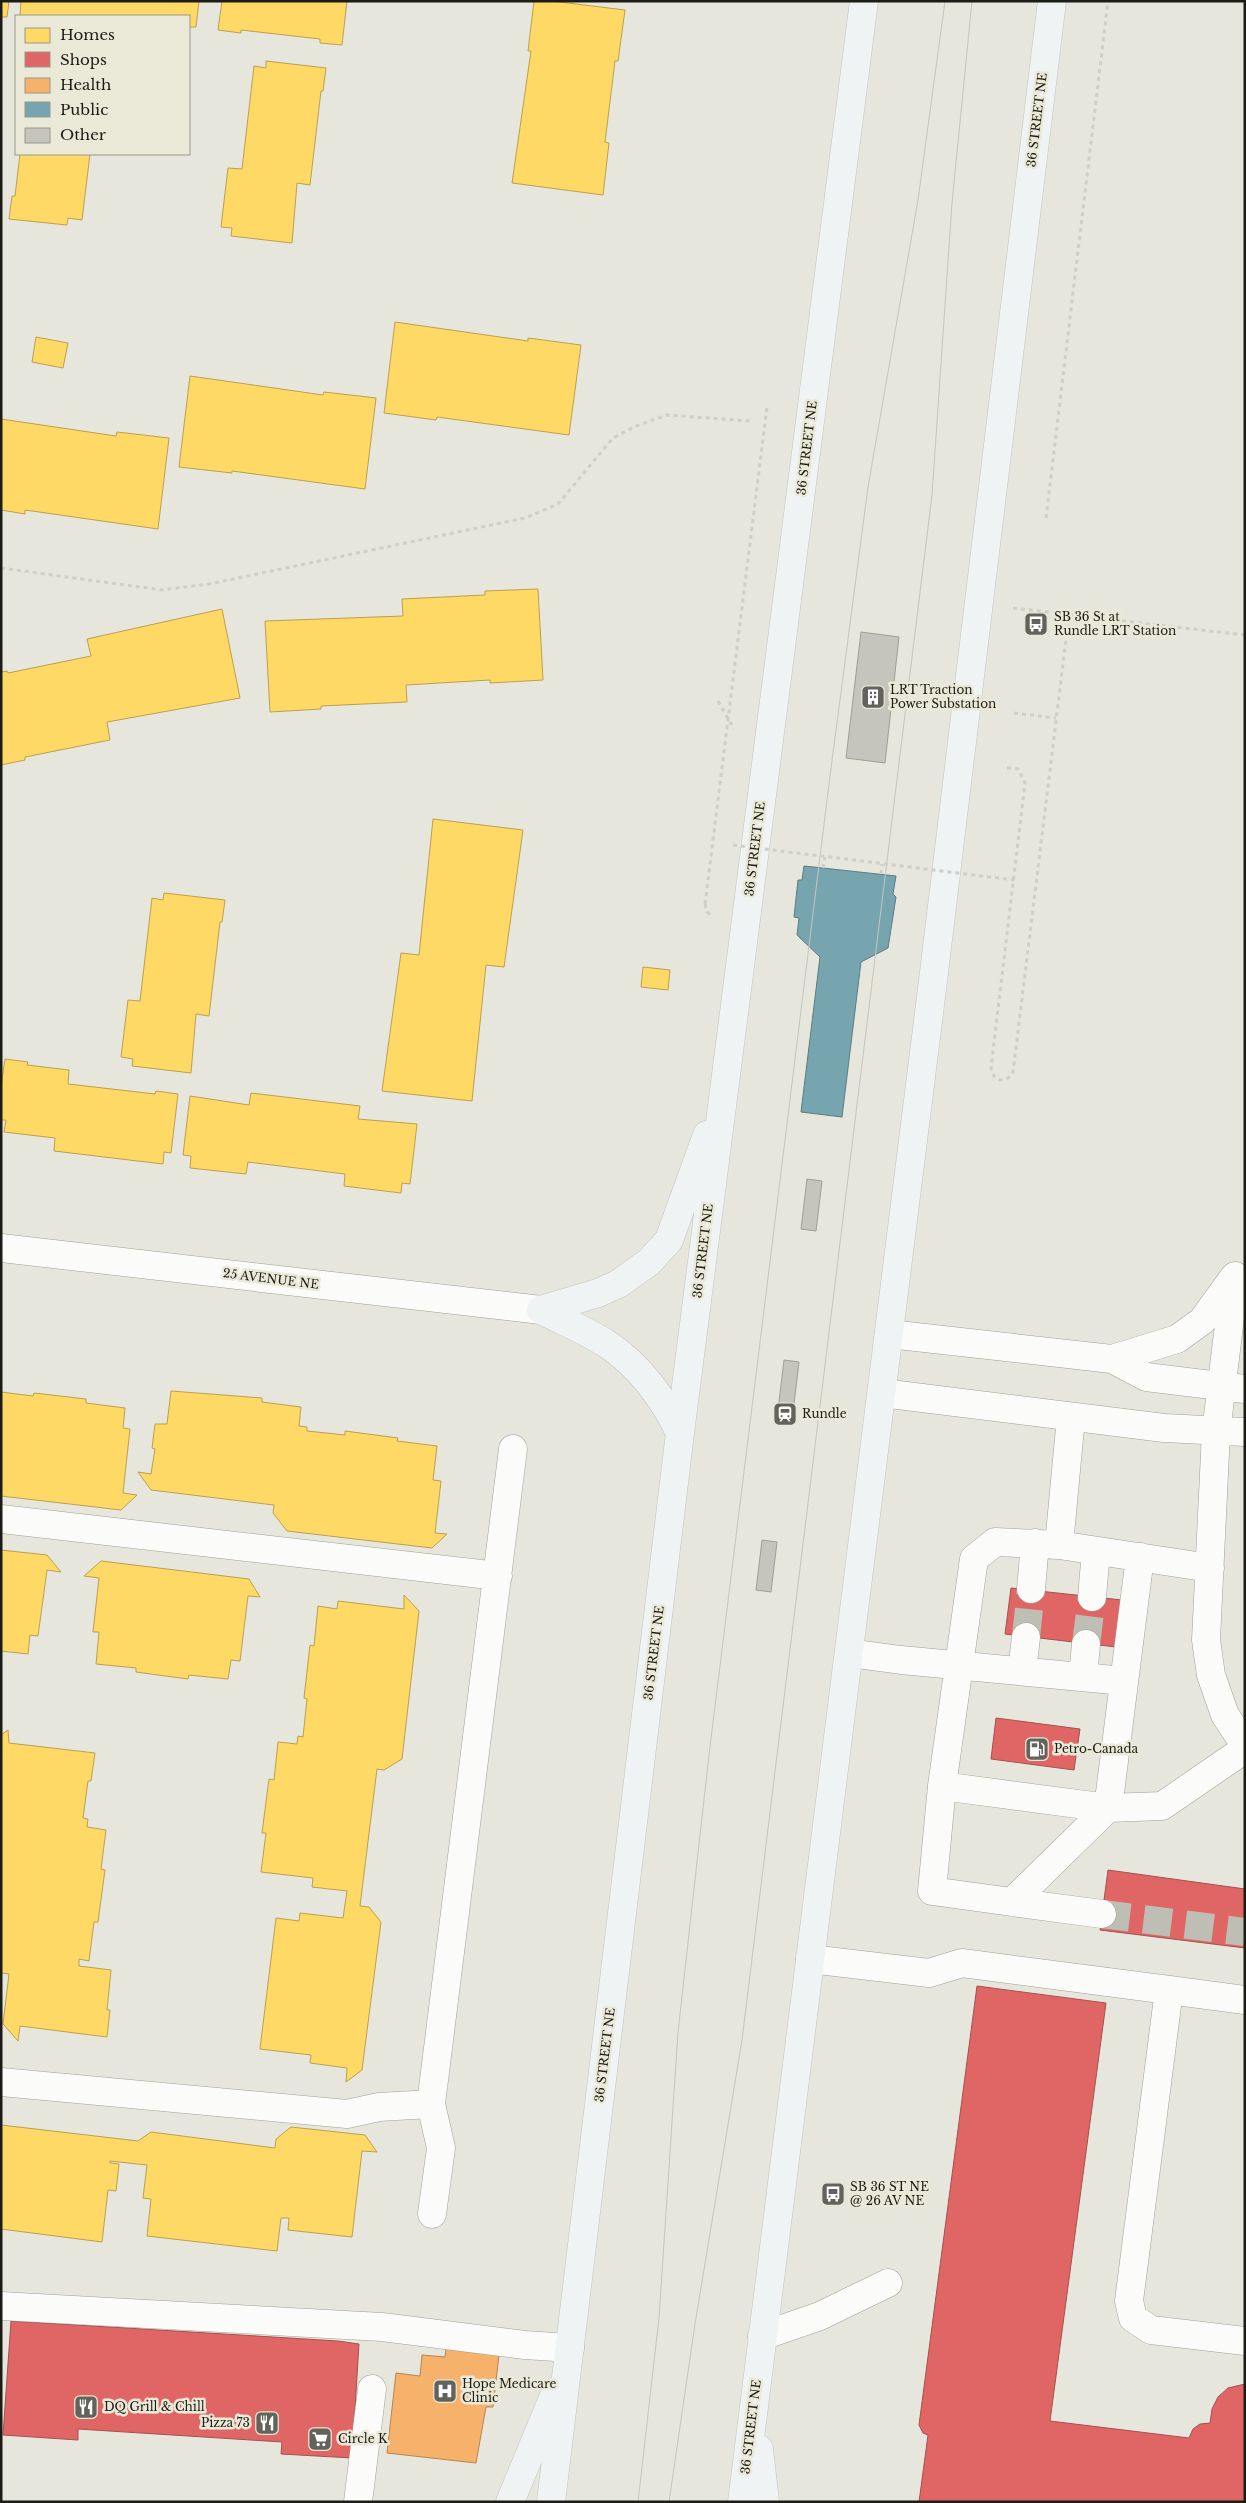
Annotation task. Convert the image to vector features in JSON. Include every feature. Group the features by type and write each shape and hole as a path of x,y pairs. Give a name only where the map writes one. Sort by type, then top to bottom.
{"main road":[{"name":"36 STREET NE","path":"742,2502 882,1393 1052,1"},
{"name":"36 STREET NE","path":"551,2502 680,1433 862,4"},
{"path":"541,1310 598,1293 618,1284 649,1262 669,1240 725,1085"},
{"path":"541,1310 607,1344 641,1373 668,1407 680,1433"},
{"path":"510,2502 569,2355"},
{"path":"754,2402 765,2502"}],"street":[{"name":"25 AVENUE NE","path":"1,1248 541,1310"},
{"path":"1112,1359 1177,1339 1202,1321 1235,1276 1233,1387 1216,1432 1211,1490 1210,1568 1206,1640 1211,1674 1224,1715 1245,1745"},
{"path":"889,1334 1112,1359 1146,1377 1233,1387"},
{"path":"882,1393 1071,1417 1216,1432 1245,1432"},
{"path":"1031,1589 1047,1544 1071,1417"},
{"path":"432,2214 441,2148 431,2104 513,1449"},
{"path":"1,1519 498,1576"},
{"path":"1102,1914 932,1891 942,1786 974,1559 995,1542 1047,1544 1210,1568"},
{"path":"1092,1597 1096,1550"},
{"path":"1012,1902 1108,1808 1140,1557"},
{"path":"1022,1671 1026,1637"},
{"path":"1083,1677 1086,1644"},
{"path":"849,1652 1124,1681"},
{"path":"942,1786 1108,1808 1162,1806 1245,1749"},
{"path":"810,1959 929,1973 962,1963 1245,2000"},
{"path":"1169,1990 1129,2301 1132,2318 1151,2330 1245,2341"},
{"path":"1,2082 347,2114 379,2107 431,2104"},
{"path":"762,2336 820,2316 888,2283"},
{"path":"1,2306 382,2327 525,2345 569,2355"},
{"path":"358,2502 372,2389"}],"path":[{"path":"1046,518 1108,1"},
{"path":"704,904 767,407"},
{"path":"1,568 162,590 209,584 525,518 558,504 613,438 636,426 667,415 750,421"},
{"path":"1028,610 1074,616"},
{"path":"1007,768 1018,769 1025,783 991,1068 994,1076 1000,1080 1008,1078 1012,1072 1069,615"},
{"path":"1114,620 1245,635"},
{"path":"718,701 737,732"},
{"path":"1014,713 1056,718"},
{"path":"733,845 1014,880"},
{"path":"824,868 825,857"},
{"path":"881,874 882,864"}],"building: Homes":[{"path":"1,1 9,1 7,17 1,17"},
{"path":"21,1 199,1 196,27 190,27 190,15 20,15"},
{"path":"222,1 347,1 342,45 320,43 320,39 241,30 241,33 218,30"},
{"path":"534,1 552,1 625,10 618,61 615,61 605,142 609,143 603,195 512,183 531,51 528,51"},
{"path":"266,61 326,68 323,91 321,91 310,185 297,183 292,243 231,236 232,228 221,227 228,168 242,169 254,66 266,68"},
{"path":"20,155 90,155 82,220 68,218 67,225 9,219 12,196 15,196"},
{"path":"395,322 528,341 528,338 581,345 569,435 437,417 436,420 384,413"},
{"path":"36,337 68,343 63,368 32,362"},
{"path":"190,376 323,395 324,392 376,398 365,489 232,471 232,473 179,467"},
{"path":"1,419 116,436 117,432 169,438 158,529 25,510 25,514 1,510"},
{"path":"538,589 543,680 490,683 490,680 406,685 407,702 321,706 321,709 270,712 265,621 403,616 402,599 485,595 485,591"},
{"path":"222,609 240,698 107,722 110,740 25,757 25,760 1,765 1,672 7,671 8,673 91,656 87,639"},
{"path":"433,819 523,830 504,967 486,965 472,1101 382,1091 401,953 419,955"},
{"path":"164,893 225,900 222,922 220,922 209,1016 196,1014 191,1073 132,1066 133,1059 121,1057 128,1000 140,1001 152,898 163,900"},
{"path":"643,967 670,970 668,990 641,987"},
{"path":"5,1059 28,1062 27,1065 69,1070 68,1084 155,1094 156,1091 178,1094 171,1153 164,1152 163,1164 54,1151 55,1138 4,1132 6,1120 1,1120 1,1087"},
{"path":"251,1093 360,1106 358,1119 417,1124 410,1184 402,1183 401,1193 344,1186 345,1174 248,1162 246,1174 190,1168 191,1156 183,1155 190,1096 249,1105"},
{"path":"171,1391 262,1398 262,1402 301,1407 299,1426 307,1427 307,1431 345,1435 345,1431 398,1438 397,1441 437,1446 433,1480 441,1481 435,1533 447,1534 432,1548 287,1531 273,1513 274,1505 151,1490 138,1472 151,1474 155,1449 152,1448 155,1424 167,1424"},
{"path":"1,1392 33,1396 34,1393 86,1399 86,1403 125,1408 123,1428 130,1429 123,1493 137,1495 121,1510 1,1496"},
{"path":"1,1550 47,1555 61,1572 47,1570 38,1636 30,1635 28,1654 1,1651"},
{"path":"101,1561 249,1579 260,1597 248,1596 240,1661 231,1660 228,1679 189,1675 188,1679 136,1672 136,1668 96,1664 99,1632 93,1632 99,1578 84,1576"},
{"path":"404,1595 419,1611 402,1759 384,1770 377,1769 360,1906 369,1907 381,1922 362,2070 346,2082 347,2068 310,2063 311,2055 260,2049 276,1918 299,1921 300,1913 343,1918 347,1891 312,1887 313,1878 261,1872 266,1833 262,1833 269,1779 274,1780 278,1742 297,1744 298,1736 303,1737 307,1699 304,1698 310,1645 314,1646 318,1606 337,1609 338,1601 404,1609"},
{"path":"8,1730 9,1743 95,1753 91,1781 88,1781 83,1818 88,1819 87,1827 106,1830 101,1869 105,1870 98,1922 94,1922 89,1961 79,1959 79,1966 111,1970 107,2010 110,2010 107,2037 20,2026 18,2041 3,2024 9,1974 1,1973 1,1735"},
{"path":"1,2125 138,2141 151,2132 275,2148 276,2139 291,2127 365,2135 377,2152 362,2151 352,2237 288,2230 289,2218 281,2218 277,2251 147,2236 151,2199 143,2198 147,2165 110,2161 110,2163 119,2164 116,2191 108,2190 102,2242 1,2229"}],"building: Shops":[{"path":"1011,1588 1122,1600 1116,1647 1005,1634"},
{"path":"996,1718 1080,1729 1074,1770 991,1759"},
{"path":"1108,1870 1245,1889 1245,1948 1100,1930"},
{"path":"977,1986 1106,2003 1050,2421 1189,2438 1193,2429 1200,2424 1210,2423 1212,2409 1218,2397 1228,2388 1245,2384 1245,2502 919,2502 928,2435 923,2433 919,2425"},
{"path":"11,2321 338,2341 359,2344 352,2458 281,2454 282,2442 78,2429 78,2440 3,2435"}],"building: Health":[{"name":"Hope Medicare Clinic","path":"446,2349 499,2355 493,2407 486,2407 476,2463 387,2453 396,2373 420,2376 422,2355 445,2357"}],"building: Public":[{"path":"804,866 896,876 893,894 896,897 888,948 861,962 842,1117 801,1112 820,957 797,935 799,918 794,917 798,880 802,880"}],"building: Other":[{"name":"LRT Traction Power Substation","path":"861,632 899,637 885,763 846,758"},
{"path":"807,1179 822,1181 816,1231 801,1229"},
{"path":"784,1360 799,1362 793,1412 778,1410"},
{"path":"762,1540 777,1542 771,1592 756,1590"}],"tunnel":[{"path":"1026,1637 1031,1589"},
{"path":"1086,1644 1092,1597"},
{"path":"1102,1914 1245,1932"}],"tram line":[{"path":"638,2502 659,2318 678,2032 709,1755 830,776 868,487 918,200 945,1"},
{"path":"669,2502 695,2324 742,2040 932,495 952,203 972,1"}],"place":[{"name":"SB 36 St at Rundle LRT Station","path":"1036,624"},
{"name":"LRT Traction Power Substation","path":"873,697"},
{"name":"Rundle","path":"785,1414"},
{"name":"Petro-Canada","path":"1037,1749"},
{"name":"SB 36 ST NE @ 26 AV NE","path":"833,2194"},
{"name":"Hope Medicare Clinic","path":"445,2391"},
{"name":"DQ Grill & Chill","path":"86,2407"},
{"name":"Pizza 73","path":"267,2423"},
{"name":"Circle K","path":"320,2439"}]}
